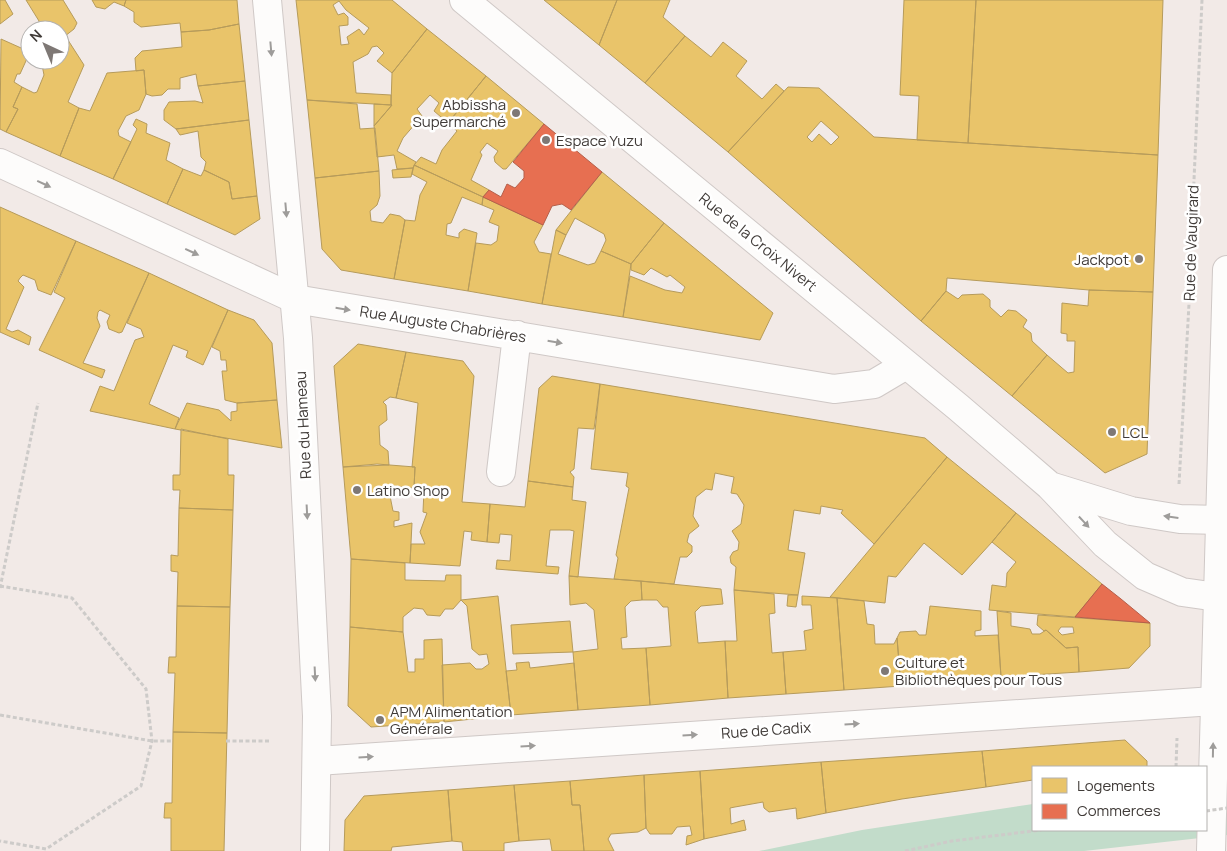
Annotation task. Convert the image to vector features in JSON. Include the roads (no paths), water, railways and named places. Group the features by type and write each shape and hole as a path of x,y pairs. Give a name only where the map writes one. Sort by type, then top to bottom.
{"street":[{"name":"Rue du Hameau","path":"267,0 301,388 318,761 315,851"},
{"name":"Rue de la Croix Nivert","path":"464,0 1050,486 1105,544 1145,576 1182,592 1217,597"},
{"name":"Rue Auguste Chabrières","path":"0,163 294,299 834,389 874,384 906,365"},
{"path":"1210,851 1227,270"},
{"path":"501,472 517,335"},
{"name":"Rue de la Croix Nivert","path":"1050,486 1131,511 1180,519 1220,520"},
{"name":"Rue de Cadix","path":"318,761 1214,701"}],"place":[{"name":"Abbissha Supermarché","path":"516,113"},
{"name":"Espace Yuzu","path":"546,140"},
{"name":"Jackpot","path":"1139,259"},
{"name":"LCL","path":"1112,432"},
{"name":"Latino Shop","path":"357,490"},
{"name":"Culture et Bibliothèques pour Tous","path":"885,671"},
{"name":"APM Alimentation Générale","path":"380,720"}]}
